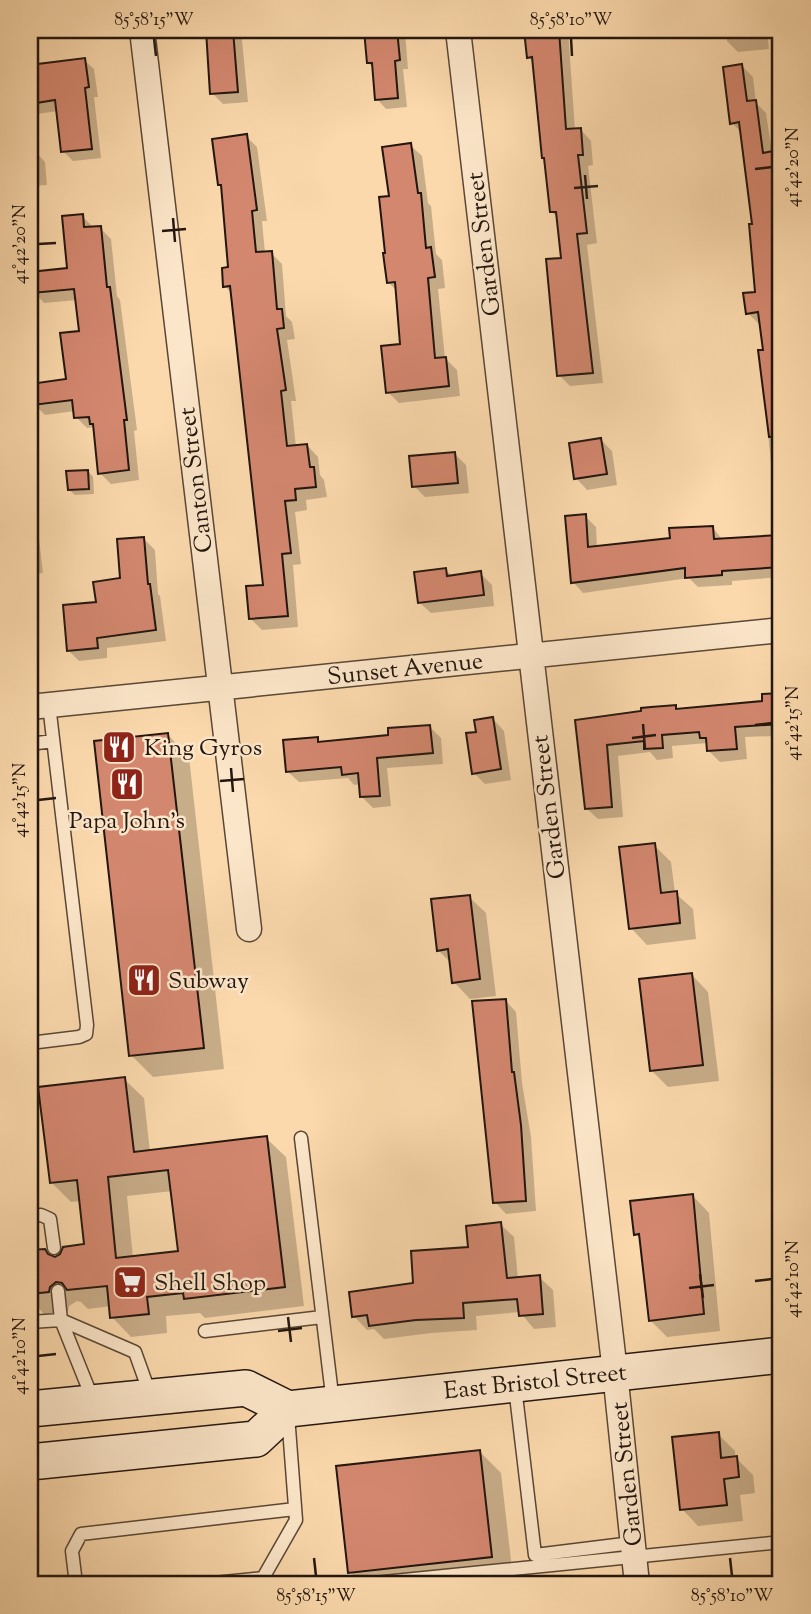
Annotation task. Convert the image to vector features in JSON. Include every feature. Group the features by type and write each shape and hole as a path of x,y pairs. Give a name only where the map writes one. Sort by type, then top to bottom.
{"main road":[{"name":"East Bristol Street","path":"288,1409 781,1355"},
{"path":"30,1409 246,1388 288,1409 256,1439 30,1462"}],"street":[{"name":"Canton Street","path":"142,30 249,929"},
{"name":"Garden Street","path":"458,30 615,1372 637,1584"},
{"name":"Sunset Avenue","path":"39,706 781,629"}],"lane":[{"path":"30,1044 79,1037 86,1034 88,1025 53,741 39,706"},
{"path":"30,744 53,741"},
{"path":"301,1138 333,1404"},
{"path":"30,1216 41,1215 50,1219 54,1248"},
{"path":"58,1291 61,1320 94,1403"},
{"path":"205,1331 322,1317"},
{"path":"30,1322 61,1320 135,1352 152,1398"},
{"path":"514,1383 535,1555 781,1542"},
{"path":"204,1584 264,1581 296,1520 288,1409"},
{"path":"76,1584 72,1551 81,1534 295,1509"},
{"path":"364,1584 633,1550"}],"building":[{"path":"206,30 233,30 238,92 210,94"},
{"path":"364,30 397,30 400,60 395,61 398,98 375,100 372,63 367,63"},
{"path":"524,30 559,30 566,129 581,128 583,155 578,155 587,233 577,234 593,373 557,376 546,259 561,258 556,212 550,212 542,158 532,57 527,58"},
{"path":"85,58 89,87 85,88 92,149 61,152 55,100 30,104 30,65"},
{"path":"742,64 747,101 756,100 763,153 773,151 778,197 781,235 781,436 769,437 758,350 763,350 758,312 746,314 743,293 755,292 749,224 752,224 739,122 730,124 723,67"},
{"path":"247,134 257,210 252,211 256,252 272,251 277,309 282,309 284,328 277,329 286,390 281,391 287,446 307,444 310,467 314,467 316,487 295,489 296,500 285,501 291,553 282,554 288,616 249,619 246,586 263,585 230,286 223,287 222,268 228,267 221,185 218,185 212,139"},
{"path":"411,143 418,193 421,193 426,248 431,247 435,277 428,278 435,358 446,357 449,386 386,393 381,346 400,344 395,282 387,283 383,253 379,197 389,196 382,147"},
{"path":"83,214 84,227 101,226 107,287 110,287 127,420 124,420 129,470 98,474 93,424 90,424 89,417 74,418 72,400 33,405 30,384 66,379 60,333 79,331 74,289 32,293 30,272 67,268 62,216"},
{"path":"601,438 607,474 574,479 569,443"},
{"path":"455,452 458,483 412,487 409,456"},
{"path":"88,470 89,489 68,490 66,471"},
{"path":"586,514 588,547 670,538 669,528 713,526 714,539 779,535 781,567 722,571 722,575 685,578 685,568 571,583 565,516"},
{"path":"144,537 156,630 97,638 98,648 67,651 63,605 96,602 93,582 120,578 117,539"},
{"path":"446,568 447,576 481,571 484,595 418,603 414,572"},
{"path":"781,693 781,724 735,727 737,749 707,751 706,738 700,738 699,732 662,735 663,748 644,749 644,741 607,745 612,807 585,809 575,720 641,711 641,708 676,705 676,709 762,701 762,694"},
{"path":"493,717 501,769 472,774 466,733 476,732 474,720"},
{"path":"430,725 433,753 377,758 380,796 360,797 358,773 342,775 341,767 286,772 283,740 318,737 318,742 388,735 388,728"},
{"path":"168,733 204,1048 129,1056 94,741"},
{"path":"655,843 661,893 677,891 680,923 629,929 619,847"},
{"path":"470,895 480,979 452,983 448,949 437,951 431,899"},
{"path":"692,973 703,1065 650,1071 639,979"},
{"path":"506,999 512,1072 521,1125 526,1201 493,1203 472,1001"},
{"path":"125,1077 134,1152 267,1136 285,1287 184,1299 183,1293 147,1297 149,1314 110,1318 107,1286 67,1290 62,1283 56,1282 49,1292 30,1294 30,1250 45,1249 55,1257 63,1247 84,1244 77,1180 50,1183 38,1087","holes":["168,1170 178,1251 116,1258 108,1177"]},
{"path":"693,1194 704,1314 649,1321 639,1234 634,1235 630,1201"},
{"path":"501,1222 507,1278 540,1275 543,1314 519,1316 517,1299 463,1303 464,1318 369,1326 367,1315 352,1317 349,1292 413,1283 411,1251 468,1247 466,1226"},
{"path":"719,1432 721,1458 737,1456 739,1477 724,1479 727,1505 680,1510 672,1437"},
{"path":"480,1450 492,1557 348,1573 336,1466"}],"place":[{"name":"King Gyros","path":"119,747"},
{"name":"Papa John's","path":"127,784"},
{"name":"Subway","path":"144,980"},
{"name":"Shell Shop","path":"130,1282"}]}
